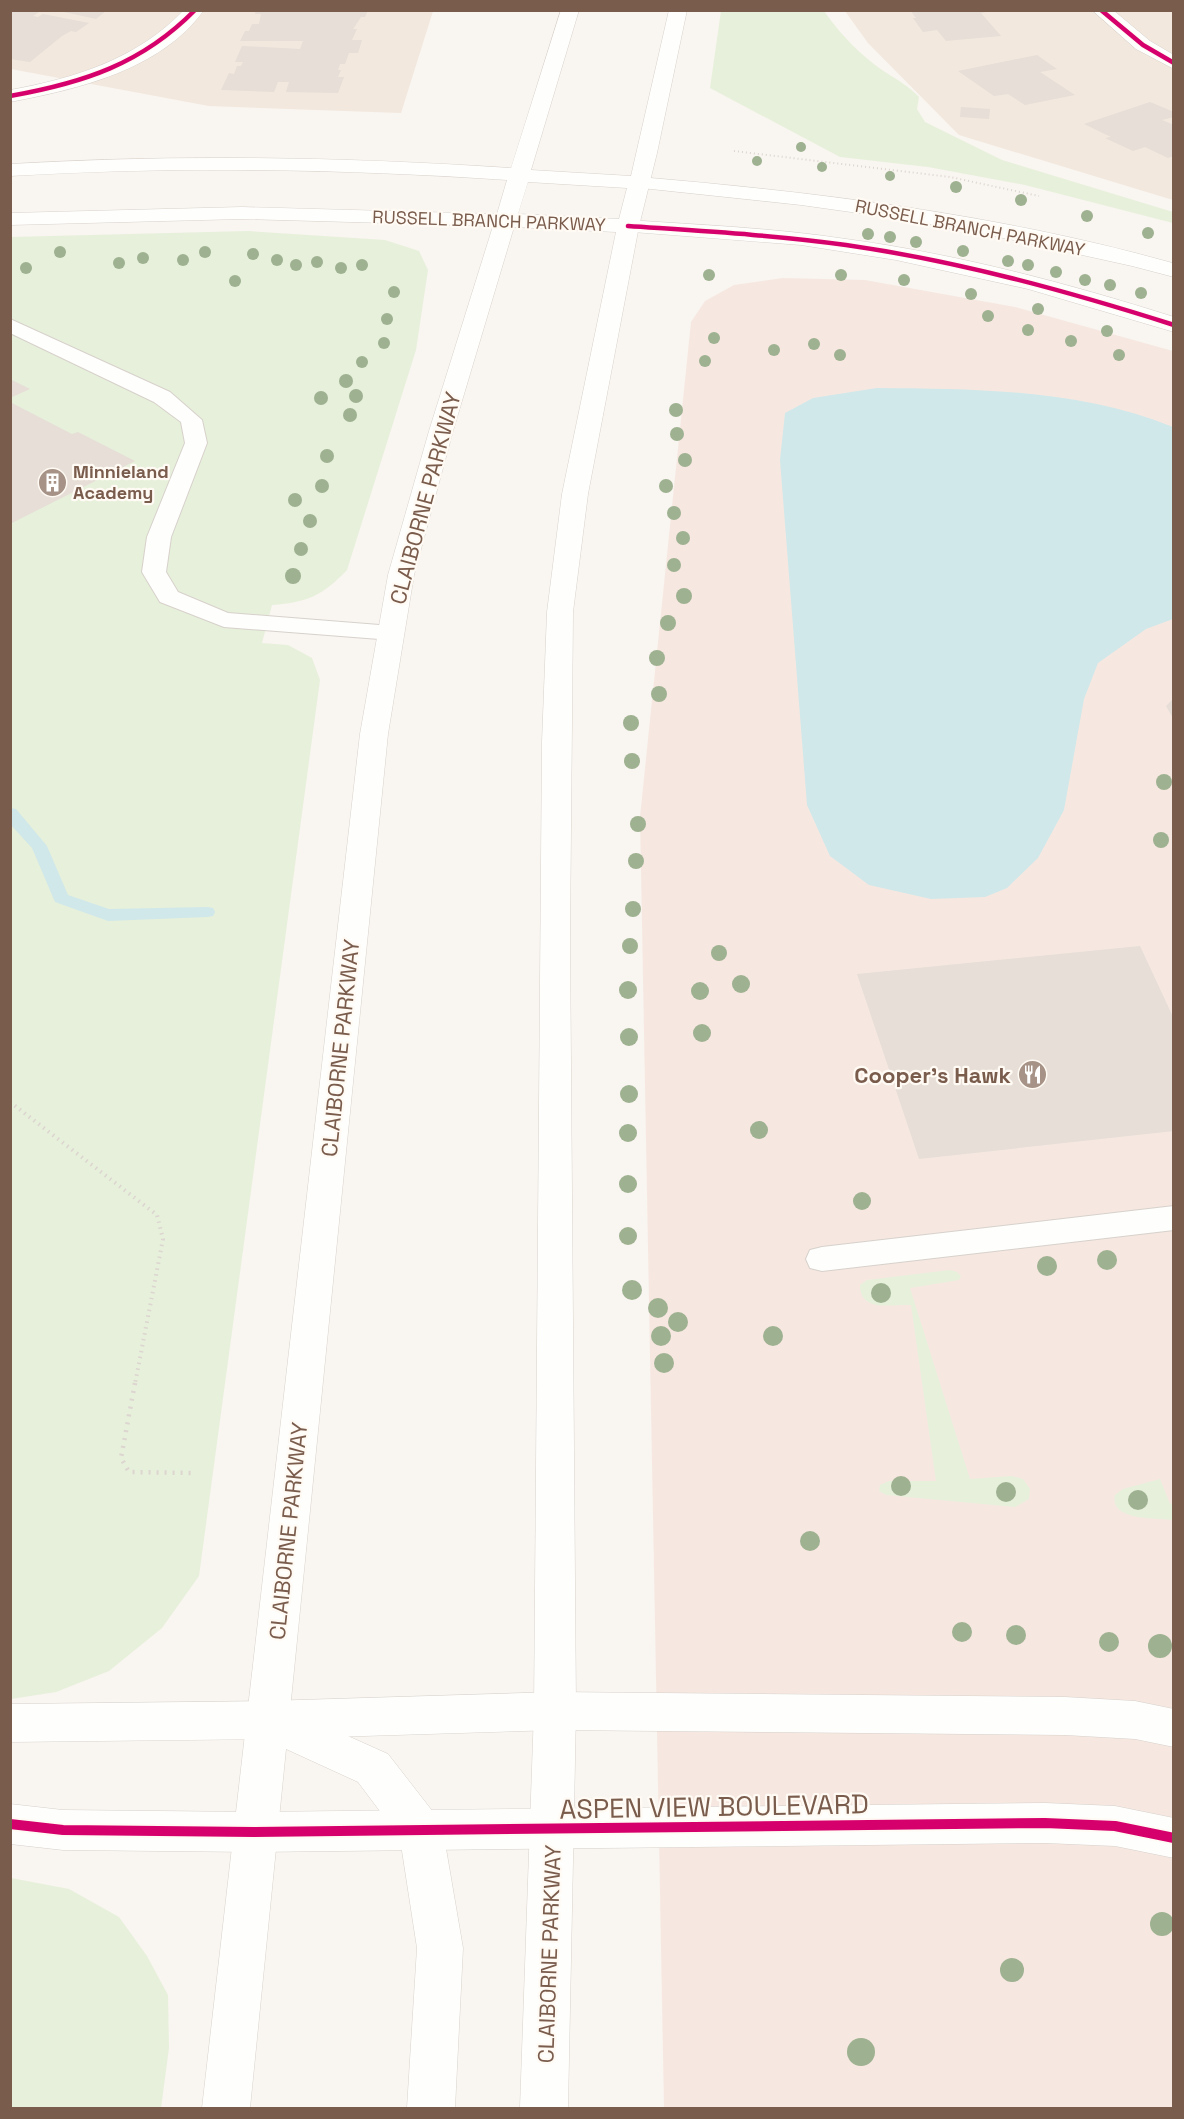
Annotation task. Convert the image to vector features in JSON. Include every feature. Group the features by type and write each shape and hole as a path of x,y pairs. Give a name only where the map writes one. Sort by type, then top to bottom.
{"main road":[{"path":"10,96 55,89 130,62 183,24 195,10"},
{"name":"CLAIBORNE PARKWAY","path":"226,2109 254,1832 374,734 404,564 504,220 521,176 570,10"},
{"name":"CLAIBORNE PARKWAY","path":"544,2109 555,1711 554,926 556,742 561,612 575,494 628,226 678,10"},
{"path":"1101,10 1143,45 1173,63"},
{"name":"RUSSELL BRANCH PARKWAY","path":"10,170 85,165 322,164 639,183 785,196 902,212 1012,232 1173,271"},
{"name":"RUSSELL BRANCH PARKWAY","path":"10,219 148,213 260,213 504,220 628,226 801,239 916,257 1012,277 1173,325"},
{"path":"10,1723 267,1720 555,1711 1065,1716 1135,1720 1173,1728"},
{"path":"267,1720 373,1768 421,1831 440,1948 430,2109"},
{"name":"ASPEN VIEW BOULEVARD","path":"10,1824 63,1830 254,1832 1045,1823 1115,1826 1173,1838"}],"lane":[{"path":"10,325 162,397 191,420 196,443 159,537 154,572 169,597 224,621 392,633"},
{"path":"822,1259 1173,1218"}],"path":[{"path":"10,1102 157,1215 163,1239 122,1458 129,1472 195,1473"}],"shaded area":[{"path":"10,11 433,11 401,113 209,106 11,69"},
{"path":"845,11 1173,11 1173,200 959,135 868,43"},
{"path":"783,278 865,280 1015,307 1173,351 1173,2108 664,2108 640,817 691,322 705,301 734,285"}],"green space":[{"path":"721,11 824,11 860,52 919,97 917,109 925,122 1002,160 1173,212 1173,223 1025,185 928,167 840,157 710,88"},
{"path":"248,231 385,240 419,251 428,270 416,350 347,570 330,586 314,596 295,602 272,605 262,643 288,645 312,658 320,680 199,1576 162,1628 109,1671 56,1692 11,1699 11,237"},
{"path":"950,1270 961,1276 959,1280 910,1288 970,1479 1012,1476 1023,1479 1030,1489 1029,1499 1015,1507 886,1495 879,1491 880,1485 889,1481 936,1481 911,1305 887,1306 871,1303 861,1294 860,1285 867,1280"},
{"path":"1160,1479 1170,1504 1173,1503 1173,1520 1135,1517 1119,1510 1115,1503 1115,1495 1123,1489"},
{"path":"11,1878 69,1889 119,1917 147,1956 168,1995 169,2048 161,2108 11,2108"}],"water":[{"path":"877,388 990,391 1064,398 1137,414 1173,427 1173,619 1146,629 1098,663 1084,699 1064,810 1038,858 1007,888 985,897 931,899 869,885 830,856 807,805 780,460 785,413 813,398"}],"building":[{"path":"10,10 42,10 33,16 38,17 43,14 89,23 76,32 71,31 62,36 30,62 10,59"},
{"path":"55,10 107,10 96,19"},
{"path":"256,10 368,10 365,17 361,17 353,29 357,29 352,40 362,40 358,53 349,53 345,64 340,64 338,70 341,70 338,77 344,77 338,93 286,92 289,82 278,82 274,92 221,90 229,73 234,74 237,66 241,66 243,62 235,62 242,46 300,49 303,41 240,41 252,24 259,24 261,14 255,14"},
{"path":"910,10 996,10 981,13 1001,36 946,41 937,30 923,32"},
{"path":"1037,55 1057,69 1040,72 1075,95 1025,105 1008,94 994,96 958,71"},
{"path":"1150,102 1174,112 1174,117 1162,120 1174,125 1174,156 1168,158 1145,147 1133,151 1105,138 1111,137 1084,124"},
{"path":"961,107 990,109 989,119 960,117"},
{"path":"10,379 30,389 10,398"},
{"name":"Minnieland Academy","path":"10,402 72,434 78,432 135,461 10,524"},
{"path":"1174,698 1174,720 1166,706"},
{"name":"Cooper's Hawk","path":"1140,946 1174,1019 1174,1131 919,1159 857,974"}],"waterway":[{"path":"10,813 39,846 61,898 108,915 207,912"}],"cycle path":[{"path":"10,96 61,86 134,58 177,29 195,10"},
{"path":"1101,10 1143,45 1174,63"},
{"path":"628,226 801,239 896,253 1036,284 1174,325"},
{"path":"10,1824 63,1830 254,1832 1045,1823 1115,1826 1174,1838"}],"place":[{"name":"Minnieland Academy","path":"52,482"},
{"name":"Cooper's Hawk","path":"1032,1075"}]}
